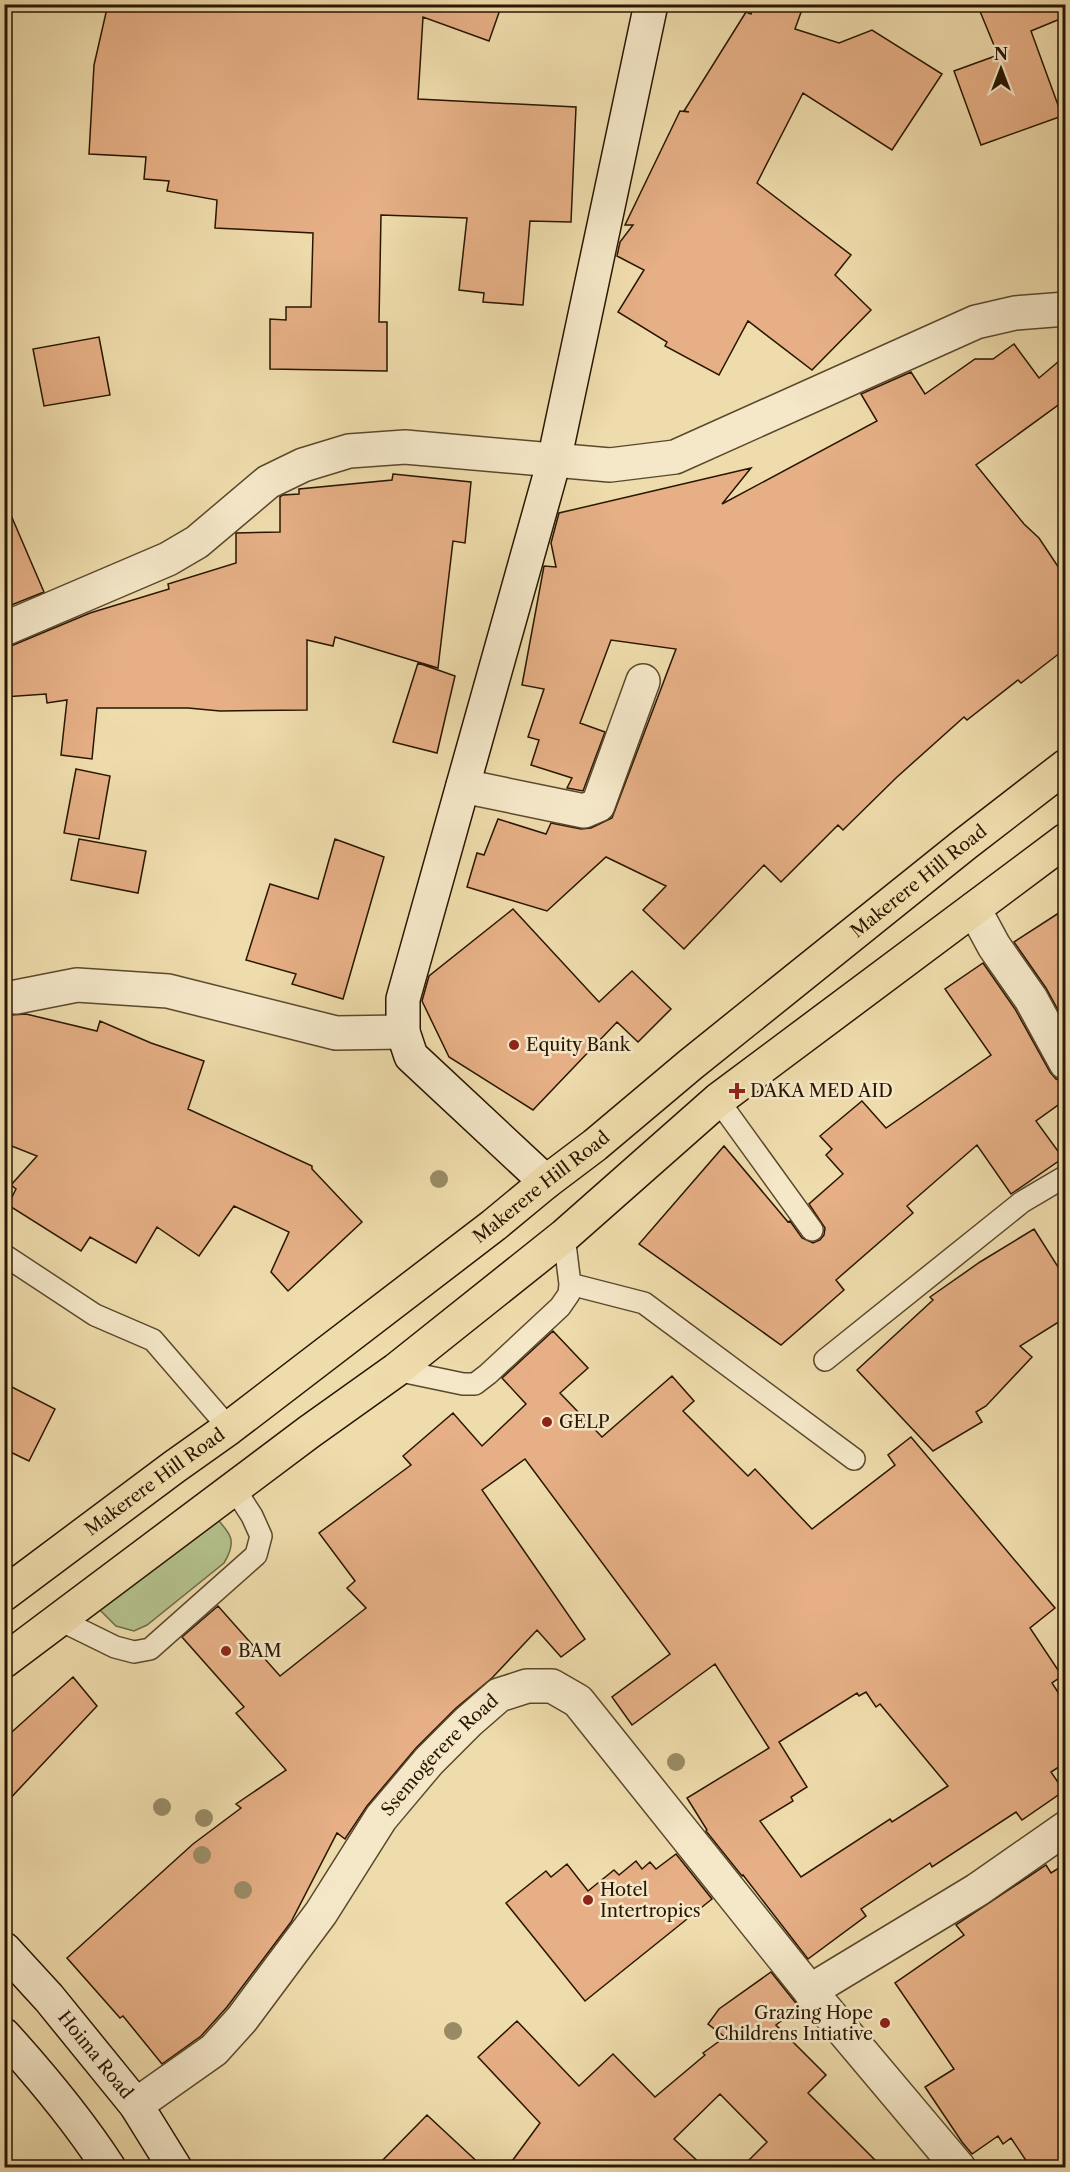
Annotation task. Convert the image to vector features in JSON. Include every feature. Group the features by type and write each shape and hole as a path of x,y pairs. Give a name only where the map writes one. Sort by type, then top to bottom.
{"main road":[{"name":"Makerere Hill Road","path":"4,1594 229,1428 495,1225 690,1065 1065,766"},
{"path":"4,1661 309,1432 396,1370 564,1236 718,1100 1065,840"}],"street":[{"path":"546,1182 411,1056 403,1032 403,999 554,461 651,4"},
{"path":"4,629 168,559 197,542 268,482 303,465 349,451 405,447 610,465 675,457 976,322 1015,313 1065,309"},
{"path":"463,786 584,811 598,805 643,681"},
{"path":"974,909 994,946 1031,999 1065,1063"},
{"path":"16,997 76,985 168,991 336,1033 403,1032"},
{"name":"Ssemogerere Road","path":"136,2105 214,2050 242,2019 321,1913 381,1818 456,1733 499,1695 527,1686 552,1686 578,1701 810,1991 959,2168"},
{"path":"810,1991 977,1890 1065,1828"},
{"name":"Hoima Road","path":"4,1949 49,1998 136,2105 175,2168"},
{"path":"4,2035 39,2073 93,2142 109,2168"}],"lane":[{"path":"718,1100 812,1230"},
{"path":"825,1360 1022,1202 1065,1176"},
{"path":"396,1370 463,1384 475,1384 560,1307 569,1293 564,1236"},
{"path":"4,1255 94,1315 153,1340 229,1428"},
{"path":"570,1284 644,1303 854,1460"},
{"path":"60,1620 115,1647 134,1652 150,1649 256,1555 261,1536 252,1516 234,1488"}],"green space":[{"path":"210,1511 226,1529 231,1540 229,1554 224,1563 147,1625 134,1631 116,1626 97,1607"}],"building":[{"path":"108,4 502,4 489,41 423,17 418,99 576,107 571,222 530,221 523,305 483,302 484,293 459,290 467,218 381,215 379,322 387,322 387,371 270,369 270,319 286,320 286,307 311,307 313,233 215,228 217,200 167,191 169,181 144,179 146,157 89,154 94,65"},
{"path":"754,4 804,4 795,29 839,43 872,30 942,74 892,150 803,93 757,183 851,255 835,275 871,310 812,370 748,321 719,375 665,346 667,342 618,312 644,270 617,256 620,242 633,225 625,225 680,111 689,112 684,111 746,12 751,14"},
{"path":"977,4 1065,4 1065,17 1031,31 1062,116 981,145 954,71 998,55"},
{"path":"99,337 110,395 44,406 33,349"},
{"path":"1014,344 1039,378 1065,356 1065,400 976,465 1024,524 1039,538 1065,577 1065,649 1021,683 1018,680 967,720 964,717 897,777 843,830 838,825 781,882 764,865 684,949 643,910 666,886 606,857 547,911 467,887 477,853 484,855 498,819 546,834 551,823 581,829 591,828 612,818 676,649 611,640 580,723 605,732 583,791 567,788 572,778 531,765 539,740 528,737 544,689 522,685 544,566 556,567 551,543 559,513 751,468 722,504 877,421 861,394 911,372 925,394 975,359 993,359"},
{"path":"393,474 471,482 465,543 453,541 438,668 335,637 333,646 307,640 307,710 220,711 188,708 97,708 92,759 61,755 67,700 47,703 46,694 4,697 4,647 90,613 169,589 168,584 236,563 236,533 280,532 280,497 283,495 299,494 299,489 392,480"},
{"path":"4,499 44,592 4,608"},
{"path":"418,663 455,676 437,753 393,742"},
{"path":"76,769 110,776 99,839 64,833"},
{"path":"79,839 146,851 138,893 71,880"},
{"path":"335,839 384,857 343,999 292,984 296,974 246,960 270,884 318,899"},
{"path":"513,909 599,1002 632,971 671,1009 638,1042 617,1022 533,1110 449,1057 422,1001 429,976"},
{"path":"1065,909 1065,1023 1046,988 1014,942"},
{"path":"983,963 1015,1009 1050,1072 1056,1079 1065,1082 1065,1100 1036,1121 1063,1158 1011,1194 977,1145 907,1206 913,1213 836,1280 844,1290 781,1345 639,1244 724,1146 788,1222 790,1221 802,1238 813,1243 820,1240 825,1228 809,1204 843,1174 826,1155 832,1149 820,1136 862,1101 886,1128 991,1055 945,989"},
{"path":"4,1011 11,1015 26,1014 97,1031 100,1021 151,1043 204,1061 188,1109 312,1166 312,1169 362,1222 288,1291 271,1272 289,1232 234,1206 199,1256 157,1227 136,1263 90,1237 81,1251 8,1205 16,1189 11,1185 37,1156 4,1143"},
{"path":"1034,1229 1065,1278 1065,1318 1020,1346 1032,1357 986,1406 976,1412 982,1422 933,1451 857,1370 933,1300 930,1297 980,1262"},
{"path":"553,1331 588,1368 560,1393 602,1437 672,1376 694,1401 683,1411 748,1476 755,1469 812,1529 895,1465 888,1455 911,1437 1055,1608 1030,1628 1062,1676 1052,1683 1065,1703 1065,1763 1051,1772 1064,1791 1022,1820 1016,1812 932,1867 930,1863 861,1909 866,1916 808,1959 706,1831 687,1798 769,1748 715,1664 632,1725 612,1697 670,1654 525,1459 482,1490 585,1639 561,1657 537,1630 492,1678 456,1708 416,1748 367,1806 345,1839 337,1833 291,1922 227,2007 201,2036 162,2064 123,2016 120,2018 67,1958 193,1844 241,1808 236,1804 286,1770 236,1713 244,1707 182,1637 218,1606 280,1676 366,1608 347,1588 355,1581 319,1533 411,1465 403,1456 453,1413 482,1446 526,1404 502,1378","holes":["866,1692 876,1707 880,1704 948,1786 892,1822 890,1819 801,1877 760,1821 793,1801 791,1797 807,1787 779,1742 857,1693 859,1696"]},
{"path":"4,1383 55,1409 29,1461 4,1449"},
{"path":"73,1677 97,1706 4,1805 4,1739"},
{"path":"676,1854 712,1899 585,2001 506,1903 546,1871 551,1877 567,1864 588,1891 614,1870 619,1875 636,1861 642,1869 650,1862 656,1869"},
{"path":"1065,1864 1065,2168 1031,2168 1011,2138 1003,2144 998,2136 972,2154 962,2142 925,2087 954,2069 895,1983 964,1935 956,1925 1046,1865 1051,1873"},
{"path":"771,1972 799,2007 776,2025 826,2075 808,2093 883,2168 741,2168 767,2142 720,2094 674,2139 705,2168 507,2168 540,2123 478,2057 517,2021 579,2086 613,2054 655,2097 705,2055 703,2053 725,2037 708,2024 719,2009"},
{"path":"427,2115 484,2168 375,2168"}],"place":[{"name":"Equity Bank","path":"514,1045"},
{"name":"DAKA MED AID","path":"737,1091"},
{"name":"GELP","path":"547,1422"},
{"name":"BAM","path":"226,1651"},
{"name":"Hotel Intertropics","path":"588,1900"},
{"name":"Grazing Hope Childrens Intiative","path":"885,2023"}]}
